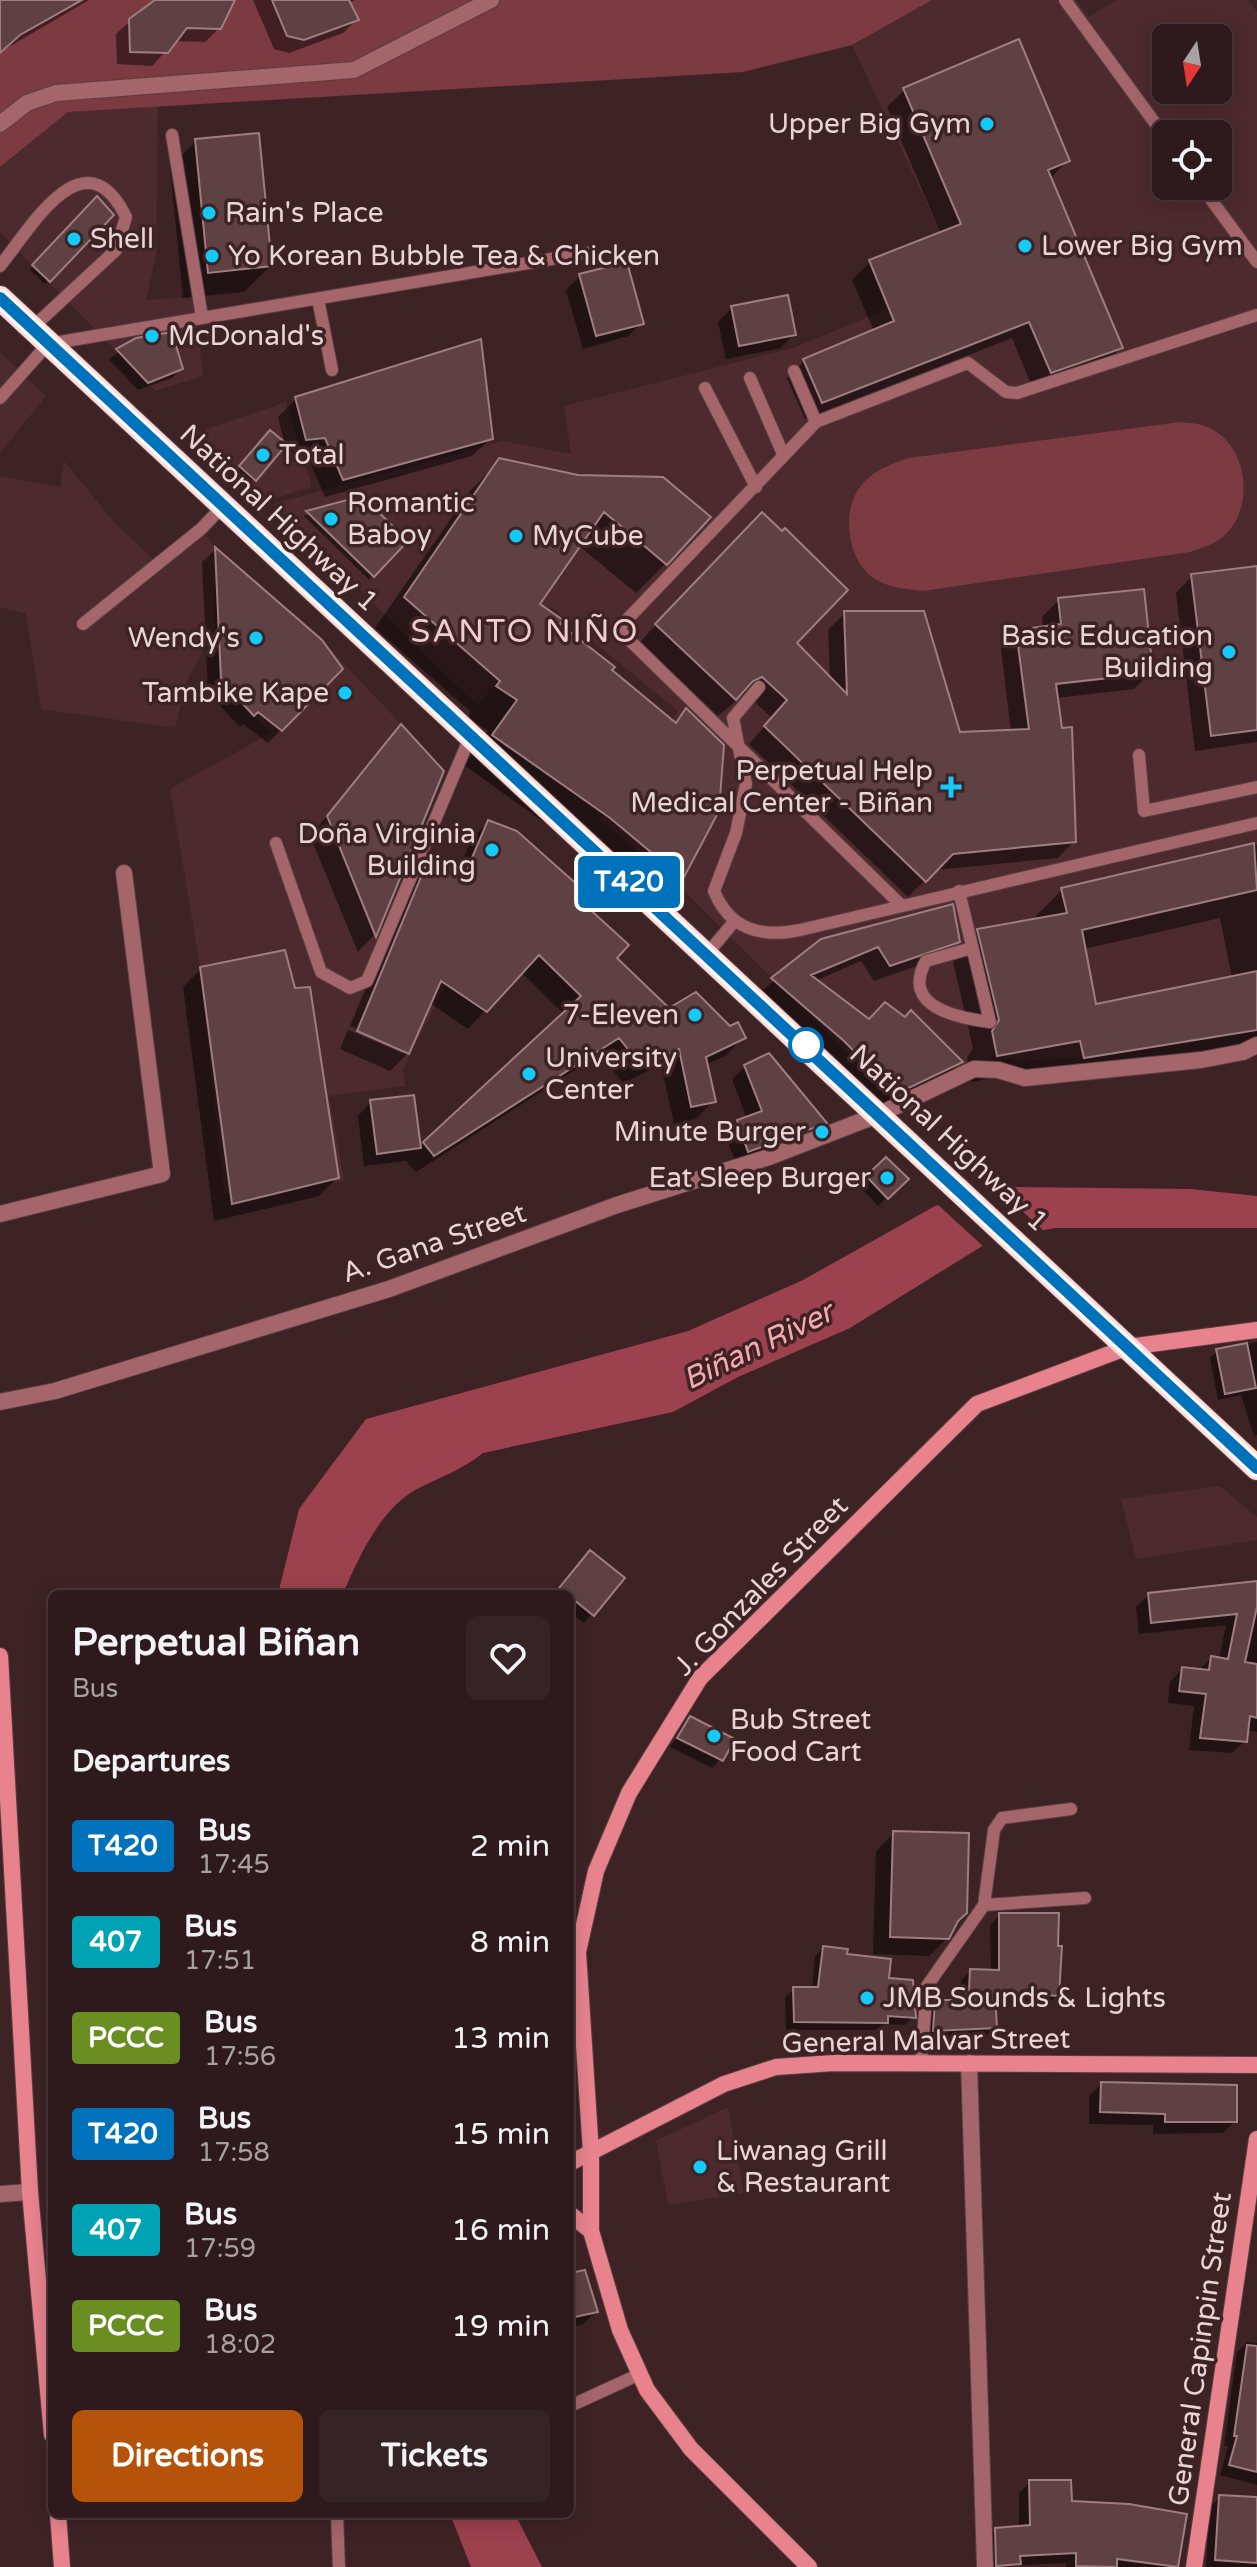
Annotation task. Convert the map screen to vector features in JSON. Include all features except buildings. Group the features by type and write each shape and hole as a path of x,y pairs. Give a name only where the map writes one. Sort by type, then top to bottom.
{"highway":[{"name":"National Highway 1","path":"0,298 1257,1468"}],"street":[{"path":"0,124 27,103 56,93 354,70 491,0"},
{"path":"0,1214 162,1174 124,873"},
{"name":"A. Gana Street","path":"0,1402 55,1391 389,1289 617,1205 769,1157 880,1114 974,1069 998,1070 1025,1078 1201,1060 1243,1052 1257,1045"},
{"name":"J. Gonzales Street","path":"809,2567 787,2541 691,2449 647,2390 620,2330 591,2231 591,2153 574,1952 596,1871 629,1793 700,1678 977,1404 1128,1347 1257,1330"},
{"path":"0,1656 30,2192 48,2354"},
{"name":"General Malvar Street","path":"574,2161 652,2118 724,2084 776,2067 834,2063 1257,2065"},
{"path":"969,2063 985,2567"},
{"name":"General Capinpin Street","path":"1194,2567 1257,2139"},
{"path":"0,2194 30,2192"},
{"path":"574,2217 591,2231"},
{"path":"36,2264 48,2276"},
{"path":"58,2518 62,2567"}],"lane":[{"path":"1065,0 1153,120"},
{"path":"172,135 202,317"},
{"path":"0,266 55,198 72,184 94,182 114,193 126,217 116,250 40,336 0,398"},
{"path":"1211,200 1257,262"},
{"path":"40,336 202,317 587,253"},
{"path":"318,299 332,370"},
{"path":"902,906 618,629 816,422 968,363 1006,392 1017,393 1253,316 1257,331"},
{"path":"794,371 816,422"},
{"path":"750,378 783,454"},
{"path":"705,388 756,487"},
{"path":"83,624 201,529 222,507"},
{"path":"759,687 733,718 742,751 746,784 742,812 714,891 733,923 760,933 777,935 1257,823"},
{"path":"276,843 321,972 350,988 367,981 470,737"},
{"path":"1139,755 1144,811 1257,787"},
{"path":"959,891 990,1022 954,1018 939,1011 920,986 920,972 926,961 972,948"},
{"path":"707,954 733,923"},
{"path":"921,2063 927,1986 984,1905 994,1830 1002,1818 1071,1809"},
{"path":"984,1905 1085,1898"},
{"path":"574,2404 640,2374"},
{"path":"337,2518 339,2567"}],"shaded area":[{"path":"82,0 932,0 852,45 743,72 68,112 0,167 0,53 20,35"},
{"path":"932,0 1076,0 1089,17 1116,0 1248,0 1257,12 1257,1030 1084,1058 1019,1061 997,1056 899,1104 673,880 600,820 678,711 551,607 478,706 273,504 503,441 571,454 564,406 793,348 962,278 852,45"},
{"path":"158,106 156,256 146,300 194,297 203,376 155,391 0,232 0,167 68,112"},
{"path":"0,352 46,396 0,453"},
{"path":"286,402 312,487 266,501 195,433"},
{"path":"1180,422 1202,425 1220,434 1232,447 1239,462 1243,496 1239,513 1231,528 1209,545 1190,552 923,591 892,586 875,579 866,572 854,550 849,525 853,500 868,478 895,463 909,458"},
{"path":"64,461 114,522 156,562 195,524 215,547 215,628 187,681 175,728 41,709 26,614 0,607 0,476 60,487"},
{"path":"322,641 401,724 327,817 379,943 418,852 496,885 403,1069 405,1086 329,1096 344,1181 224,1194 200,967 170,789 271,733 254,716"},
{"path":"1220,1486 1257,1517 1257,1540 1136,1559 1121,1499"},
{"name":"Liwanag Grill & Restaurant","path":"728,2107 744,2193 668,2205 656,2141"}],"water":[{"name":"Biñan River","path":"1010,1187 1191,1189 1257,1196 1257,1228 1055,1228 992,1240 850,1328 738,1377 673,1412 483,1453 459,1469 417,1489 392,1508 372,1535 345,1590 279,1590 299,1509 366,1419 688,1331 803,1280 935,1206"},
{"path":"452,2518 517,2518 542,2567 471,2567"}],"pier":[{"path":"994,1185 1046,1233 1012,1238 985,1248 935,1202"}],"bus line":[{"name":"T420","path":"0,298 470,737 773,1014 1257,1468"}],"place":[{"name":"Upper Big Gym","path":"987,124"},
{"name":"Rain's Place","path":"209,213"},
{"name":"Shell","path":"74,239"},
{"name":"Lower Big Gym","path":"1025,246"},
{"name":"Yo Korean Bubble Tea & Chicken","path":"212,256"},
{"name":"McDonald's","path":"152,336"},
{"name":"Total","path":"263,455"},
{"name":"Romantic Baboy","path":"331,519"},
{"name":"MyCube","path":"516,536"},
{"name":"Wendy's","path":"256,638"},
{"name":"Basic Education Building","path":"1229,652"},
{"name":"Tambike Kape","path":"345,693"},
{"name":"Perpetual Help Medical Center - Biñan","path":"951,787"},
{"name":"Doña Virginia Building","path":"492,850"},
{"name":"7-Eleven","path":"695,1015"},
{"name":"University Center","path":"529,1074"},
{"name":"Minute Burger","path":"822,1132"},
{"name":"Eat Sleep Burger","path":"887,1178"},
{"name":"Bub Street Food Cart","path":"714,1736"},
{"name":"JMB Sounds & Lights","path":"867,1998"},
{"name":"Liwanag Grill & Restaurant","path":"700,2167"}],"district":[{"name":"SANTO NIÑO","path":"525,632"}]}
